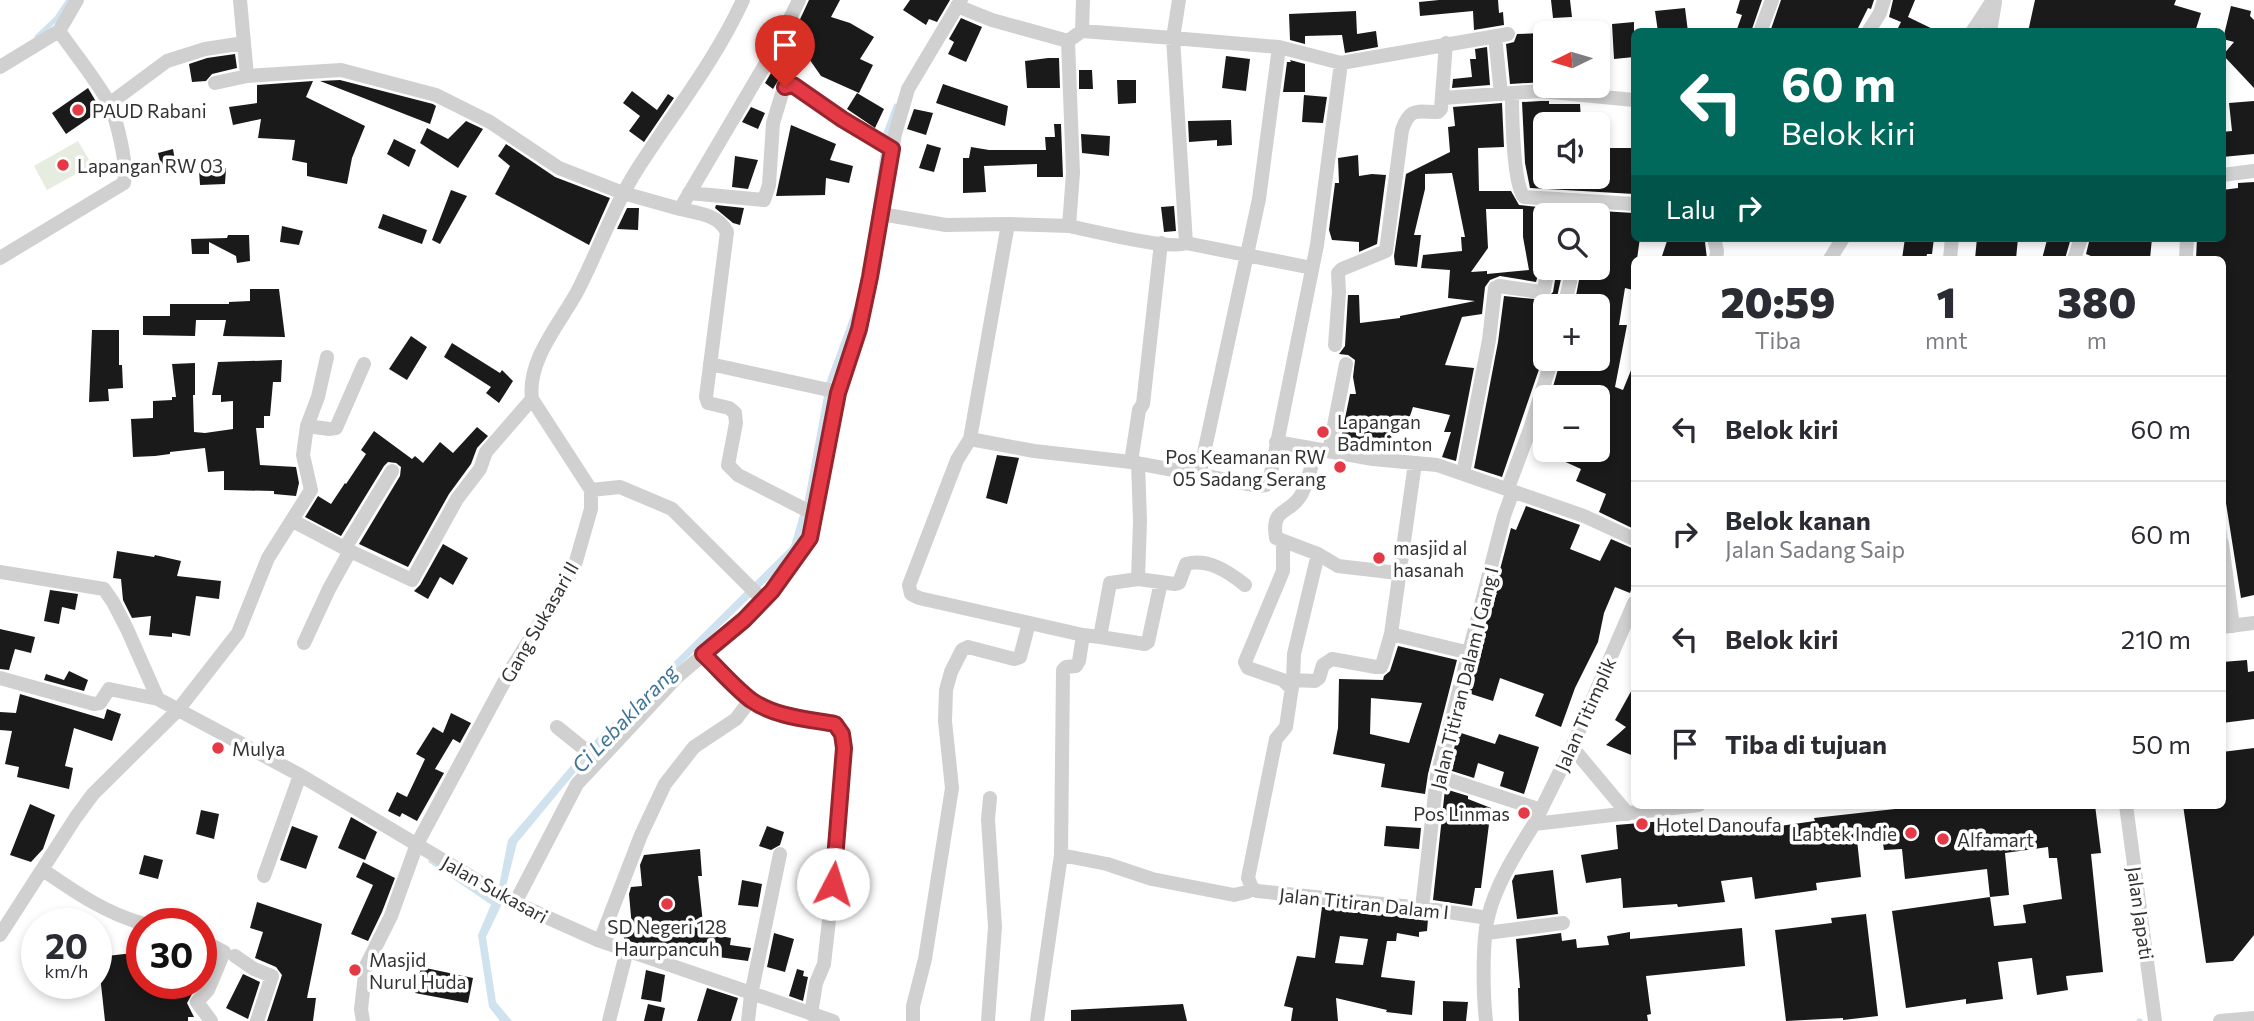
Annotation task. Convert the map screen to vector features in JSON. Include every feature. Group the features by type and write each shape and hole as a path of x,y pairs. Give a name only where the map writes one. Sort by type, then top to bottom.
{"street":[{"path":"0,66 59,31 76,0"},
{"path":"240,0 247,76"},
{"path":"743,0 705,69 623,193 577,292 537,360 530,386 532,399 591,490 620,487 673,509 760,597"},
{"path":"680,209 780,38 799,0"},
{"path":"1082,31 1083,0"},
{"path":"1179,0 1173,38 1186,243"},
{"path":"1762,28 1772,0"},
{"path":"1871,28 1884,0"},
{"path":"1975,28 1994,0"},
{"path":"1990,28 1994,0"},
{"path":"513,902 592,755 744,620 760,597 772,591 810,538 808,511 831,391 859,329 881,214 887,146 908,89 959,3 992,20 1068,41"},
{"path":"0,258 124,183 127,173 110,104 59,31"},
{"path":"1068,41 1082,31 1173,38 1279,47 1341,63 1502,35 1506,93 1520,192 1524,197 1530,198 1631,204"},
{"path":"1068,41 1073,173 1069,226"},
{"path":"110,104 167,61 205,49 244,43"},
{"path":"1335,345 1338,273 1386,251 1402,130 1407,115 1411,112 1438,112 1441,109 1446,43"},
{"path":"1199,476 1257,210 1279,47"},
{"path":"970,439 1266,485 1270,478 1312,268 1341,63"},
{"path":"215,83 247,76 341,70 436,95 490,122 559,168 623,193 712,216 723,224 727,232 706,401 729,408 735,414 736,423 727,466 738,475 808,511"},
{"path":"689,192 764,200 769,185 773,123 785,87 789,84 887,146"},
{"path":"1443,98 1541,91 1631,100"},
{"path":"2226,174 2254,172"},
{"path":"1558,203 1559,199"},
{"path":"881,214 946,225 1069,226 1179,246 1186,243 1312,268"},
{"path":"1008,224 970,439 957,460 917,562 909,585 911,594 1083,635 1145,644 1148,642 1161,582"},
{"path":"1138,579 1140,521 1134,463 1161,243"},
{"path":"1463,474 1489,340 1495,288 1499,286 1541,292 1546,280"},
{"path":"1566,294 1570,282"},
{"path":"0,935 93,794 178,710 238,633 268,558 311,490 303,455 307,426 318,397 327,357"},
{"path":"307,426 336,428 364,364"},
{"path":"710,364 831,391"},
{"path":"1346,364 1323,450 1299,498 1280,512 1275,529 1276,538 1318,554 1338,566 1398,573"},
{"name":"Jalan Titiran Dalam I Gang I","path":"1422,908 1437,776 1471,653 1511,489 1548,371"},
{"path":"293,520 412,580 457,499 480,469 486,452 532,399"},
{"path":"1276,442 1373,459 1437,465 1584,516 1631,538"},
{"path":"1283,542 1283,571 1245,663 1248,668 1292,685 1315,681 1319,678 1323,665 1332,659 1381,667 1391,634 1415,463"},
{"path":"304,643 348,550 393,471"},
{"name":"Gang Sukasari Il","path":"358,1020 366,966 391,916 417,844 510,671 574,568 591,509 591,490"},
{"path":"1250,883 1276,739 1286,727 1294,654 1318,554"},
{"path":"1100,636 1110,583 1138,579 1175,584 1179,583 1186,564 1200,562 1220,568 1245,585"},
{"path":"0,572 104,589 127,629 158,699"},
{"path":"2226,599 2228,626 2254,623"},
{"name":"Jalan Titimplik","path":"1486,1021 1483,996 1488,926 1501,883 1572,747 1631,610"},
{"path":"913,1021 952,788 945,721 946,690 951,672 962,650 968,647 1014,659 1020,657 1029,623"},
{"path":"1391,634 1471,653"},
{"path":"1037,1021 1060,855 1063,670 1076,666 1083,635"},
{"path":"703,654 751,699 794,718 835,724 842,734 844,748 831,903 824,964 816,983 811,1014"},
{"name":"Jalan Sukasari","path":"0,678 94,704 100,703 109,689 158,699 300,775 487,889 513,902 600,941 833,1021"},
{"path":"600,941 641,835 665,784 694,747 736,719 751,699"},
{"path":"557,727 592,755"},
{"path":"1572,747 1628,814"},
{"path":"264,876 300,775"},
{"path":"1437,776 1541,810"},
{"path":"988,1021 995,927 988,819 990,798"},
{"path":"1534,824 1667,809"},
{"name":"Jalan Japati","path":"2127,809 2155,1021"},
{"path":"748,1021 780,854"},
{"name":"Jalan Titiran Dalam I","path":"1060,855 1234,895 1247,892 1250,883"},
{"path":"43,870 85,900 126,918"},
{"name":"Jalan Titiran Dalam I","path":"1250,883 1257,891 1422,908 1488,926 1563,923"},
{"path":"217,948 224,952 217,969"},
{"path":"609,1021 627,950"},
{"path":"235,956 254,969 272,976 257,1021"},
{"path":"200,999 197,1002 211,1021"},
{"path":"2220,1021 2254,1018"}],"shaded area":[{"name":"Lapangan RW 03","path":"78,141 92,165 47,190 34,166"}],"water":[{"path":"803,504 810,507 799,550 660,685 574,774 517,843 501,906 486,937 496,1002 512,1021 500,1021 489,1007 478,935 499,886 508,840 581,754 791,546"}],"building":[{"path":"809,0 840,0 831,17 850,23 874,37 860,59 873,65 859,93 821,76 805,53 790,75 779,79 773,89 765,83 789,43"},
{"path":"910,0 950,0 937,22 929,19 926,25 903,10"},
{"path":"1498,0 1504,25 1474,30 1473,11 1420,16 1419,2"},
{"path":"1551,0 1570,0 1572,17 1553,18"},
{"path":"1740,0 1762,0 1752,28 1737,28 1742,15 1736,13"},
{"path":"1781,0 1874,0 1858,28 1771,28"},
{"path":"1893,0 1915,0 1908,17 1931,28 1898,28 1901,22 1889,17"},
{"path":"2035,0 2176,0 2174,5 2201,13 2196,28 2029,28"},
{"path":"2231,6 2251,11 2250,16 2254,20 2254,88 2226,58 2226,51 2234,42 2226,40"},
{"path":"1685,8 1688,28 1657,28 1655,11"},
{"path":"1356,11 1357,34 1376,31 1378,47 1345,53 1342,35 1305,36 1305,44 1290,40 1289,14"},
{"path":"961,18 982,27 966,62 948,54 954,42 949,39"},
{"path":"1634,22 1634,28 1631,28 1631,57 1614,59 1612,24"},
{"path":"1533,33 1533,83 1510,84 1506,44 1514,42 1517,34"},
{"path":"1487,47 1490,85 1452,88 1453,79 1472,77 1470,59 1476,59 1475,49"},
{"path":"235,54 237,68 212,74 206,81 192,82 189,64"},
{"path":"1226,56 1250,59 1246,91 1222,88"},
{"path":"1059,58 1060,88 1027,88 1025,61"},
{"path":"1290,60 1305,64 1305,92 1283,92 1287,62 1291,62"},
{"path":"1079,70 1092,70 1093,89 1079,89"},
{"path":"340,80 433,104 436,106 430,124 320,81"},
{"path":"1117,80 1136,80 1136,103 1118,104"},
{"path":"313,81 306,97 365,126 352,158 347,184 307,176 307,163 292,160 295,140 258,138 261,119 233,125 229,107 257,103 257,85"},
{"path":"943,84 1008,106 1005,126 936,103"},
{"name":"PAUD Rabani","path":"88,88 101,110 66,134 52,113"},
{"path":"632,91 657,110 668,94 674,98 644,142 629,131 640,116 623,103"},
{"path":"857,93 884,109 875,128 847,109"},
{"path":"1304,95 1327,97 1323,123 1302,122"},
{"path":"2254,101 2254,154 2226,157 2226,132 2232,131 2229,103"},
{"path":"1522,102 1580,104 1580,112 1533,112 1533,188 1530,188 1525,163"},
{"path":"1502,103 1504,147 1478,148 1479,191 1511,191 1519,205 1533,206 1533,280 1536,282 1500,276 1490,280 1485,287 1482,314 1462,317 1445,365 1474,368 1456,461 1442,457 1451,432 1444,432 1450,415 1413,407 1408,422 1396,420 1390,451 1340,443 1350,394 1356,394 1353,377 1355,360 1348,355 1339,354 1345,346 1348,295 1359,295 1360,323 1400,318 1475,301 1448,298 1450,270 1421,268 1423,255 1462,251 1461,237 1465,237 1452,173 1425,174 1425,189 1414,235 1421,235 1417,267 1395,265 1406,174 1450,152 1448,127 1455,126 1453,107","holes":["1486,209 1523,209 1523,237 1529,270 1487,274 1487,271 1471,272 1488,248"]},
{"path":"751,107 765,113 758,129 742,122"},
{"path":"914,109 933,113 926,135 907,129"},
{"path":"1231,120 1232,145 1217,146 1217,140 1189,142 1188,121"},
{"path":"466,121 483,129 458,168 420,143 427,128 448,139"},
{"path":"1054,124 1061,124 1063,177 1037,177 1037,164 984,166 986,192 963,193 963,158 969,158 971,147 989,150 1046,150 1045,137 1055,137"},
{"path":"791,125 836,144 830,160 853,166 849,183 826,178 825,195 776,196"},
{"path":"1081,134 1110,136 1109,156 1082,153"},
{"path":"394,139 416,150 409,167 387,154"},
{"path":"506,144 555,177 610,198 589,245 495,194 510,166 498,156"},
{"path":"927,144 941,148 934,172 919,168"},
{"path":"1610,148 1631,148 1631,194 1547,189 1610,189"},
{"path":"173,149 176,166 162,169 158,153"},
{"path":"1358,155 1359,176 1386,175 1377,244 1359,252 1359,242 1332,240 1329,230 1335,183 1339,183 1338,158"},
{"path":"735,156 758,160 748,189 732,187"},
{"path":"226,168 225,184 200,185 199,170"},
{"path":"2254,182 2254,595 2241,598 2226,503 2226,256 2196,256 2197,242 2226,242 2226,190 2238,188 2238,183"},
{"path":"451,190 467,196 440,244 432,240"},
{"path":"716,205 744,208 740,225 733,223 715,208"},
{"path":"1174,206 1176,231 1164,232 1161,207"},
{"path":"627,208 639,208 638,230 617,229"},
{"path":"1610,212 1631,213 1631,242 1639,242 1637,256 1631,256 1631,290 1625,288 1619,325 1627,325 1615,387 1623,390 1631,370 1631,528 1599,512 1606,494 1576,481 1581,469 1566,462 1610,462 1610,385 1553,385 1558,371 1610,371 1610,294 1576,294 1579,280 1610,280"},
{"path":"383,214 427,230 422,244 378,228"},
{"path":"282,226 303,231 299,245 280,242"},
{"path":"228,235 249,235 250,261 237,263 236,256 209,242 209,254 192,254 191,239 227,238"},
{"path":"1667,242 1705,242 1707,256 1662,256"},
{"path":"1904,242 1934,242 1932,254 1902,256"},
{"path":"1977,242 2018,242 2016,256 1975,256"},
{"path":"2046,242 2070,242 2066,256 2043,256"},
{"path":"2089,242 2152,242 2150,256 2086,254"},
{"path":"1555,280 1561,280 1558,294 1551,294"},
{"path":"250,289 279,289 285,337 223,336 226,320 196,320 195,336 143,335 143,316 170,316 170,304 229,304 250,301"},
{"path":"1504,296 1533,299 1533,371 1538,371 1502,477 1474,468"},
{"path":"92,330 119,330 119,365 122,365 123,388 108,389 109,401 89,402"},
{"path":"411,336 427,347 407,380 389,369"},
{"path":"452,343 500,373 502,370 513,381 499,403 486,393 491,387 444,357"},
{"path":"282,360 281,382 273,382 270,416 264,416 264,428 256,428 260,465 296,467 299,483 296,496 274,494 274,491 224,490 224,471 208,472 205,448 133,457 131,419 153,418 153,401 172,400 172,397 176,397 172,364 195,363 194,432 205,433 233,429 233,401 221,402 221,395 212,395 218,362"},
{"path":"477,427 488,436 477,448 471,464 449,494 408,567 359,544 400,476 401,467 396,463 388,462 384,466 341,536 305,517 318,496 331,504 366,454 361,450 374,431 412,459 415,456 423,463 440,442 453,453"},
{"path":"997,455 1019,458 1007,504 986,498"},
{"path":"1526,506 1580,525 1570,549 1600,561 1611,539 1631,548 1630,593 1615,587 1604,613 1598,642 1575,688 1561,727 1535,716 1544,694 1500,678 1493,701 1468,693 1488,615 1497,593 1494,592 1511,528 1516,530"},
{"path":"443,544 468,558 453,585 440,577 428,599 414,591"},
{"path":"117,551 181,561 177,576 221,581 219,599 196,596 190,636 172,633 172,637 149,635 151,616 132,618 123,600 121,579 113,578"},
{"path":"50,590 78,594 75,610 62,607 59,624 44,621"},
{"path":"0,629 35,637 31,653 15,649 9,670 0,669"},
{"path":"1398,646 1457,660 1425,794 1381,787 1385,764 1333,754 1338,728 1339,679 1383,680 1390,671","holes":["1371,698 1422,703 1409,743 1370,734"]},
{"path":"2247,660 2248,672 2254,671 2254,719 2226,722 2226,662"},
{"path":"69,671 88,680 84,691 44,680 46,674 64,680"},
{"path":"1631,691 1631,755 1606,745 1626,727 1615,720"},
{"path":"20,694 104,719 107,709 121,714 112,741 74,728 65,766 73,768 69,789 17,777 19,767 5,764 12,731 0,730 0,712 16,713"},
{"path":"451,713 471,723 460,743 453,739 435,769 444,773 417,821 402,813 400,817 388,811 397,792 407,797 425,759 416,754 433,727 443,733"},
{"path":"1458,732 1495,744 1499,734 1539,747 1524,794 1500,786 1504,772 1478,763 1474,778 1449,770"},
{"path":"2254,748 2254,935 2233,961 2206,963 2184,809 2226,809 2226,752"},
{"path":"1445,789 1468,796 1468,799 1491,808 1481,888 1475,888 1472,906 1433,900"},
{"path":"30,804 55,815 43,849 31,862 10,855"},
{"path":"1895,809 2096,809 2101,853 2091,854 2103,972 2066,976 2068,990 2037,995 2032,958 1998,962 2003,999 1966,1004 1966,999 1906,1008 1892,911 1990,897 1987,869 1905,879 1902,849 1884,850 1882,837 1857,840 1861,877 1816,883 1817,890 1755,899 1752,877 1721,881 1725,902 1678,907 1677,904 1623,908 1621,878 1586,883 1581,855 1618,849 1616,825 1664,821 1665,836 1732,833 1815,821 1814,818","holes":["2048,847 2049,858 2057,858 2062,899 2023,905 2026,923 1994,926 1990,897 2009,895 2005,853"]},
{"path":"201,810 219,814 214,839 196,834"},
{"path":"351,817 377,832 365,860 338,848"},
{"path":"292,826 318,836 306,869 280,860"},
{"path":"767,826 784,832 780,845 771,850 759,846"},
{"path":"1386,826 1421,828 1419,849 1384,846"},
{"name":"SD Negeri 128 Haurpancuh","path":"700,849 702,876 698,876 704,933 731,938 730,945 751,948 748,961 711,956 682,959 679,944 646,947 624,939 623,929 632,928 629,894 631,887 642,886 640,865 644,855"},
{"path":"144,855 163,860 158,879 139,874"},
{"path":"363,862 395,878 368,941 351,934 373,885 356,877"},
{"path":"1553,870 1558,914 1517,919 1512,881 1515,875"},
{"path":"742,880 762,884 758,907 738,905"},
{"path":"257,902 322,924 307,998 316,998 313,1021 267,1021 282,975 276,967 255,958 263,932 250,928"},
{"path":"1322,907 1428,919 1427,931 1419,932 1419,937 1397,933 1396,941 1387,941 1381,977 1415,981 1412,1015 1386,1012 1387,1010 1336,998 1338,1021 1291,1021 1293,1008 1284,1006 1297,956 1315,958","holes":["1340,936 1368,939 1363,965 1335,963"]},
{"path":"1866,914 1878,1016 1786,1021 1775,930 1832,923 1831,918"},
{"path":"1742,928 1745,966 1646,976 1651,1014 1647,1015 1648,1021 1519,1021 1520,988 1516,939 1561,933 1562,941 1576,939 1577,948 1609,945 1607,936 1630,932 1630,939"},
{"path":"774,933 794,939 785,972 767,967"},
{"path":"126,954 126,999 189,999 187,1003 194,1017 188,1017 188,1021 105,1021 103,999 112,999 112,955"},
{"path":"421,967 473,978 468,1003 415,993"},
{"path":"797,969 804,971 803,976 808,977 803,1001 789,996"},
{"path":"646,970 665,975 661,1002 641,999"},
{"path":"243,974 260,982 248,1019 226,1008"},
{"path":"707,988 738,998 731,1021 697,1021"},
{"path":"1443,1001 1468,1002 1466,1021 1443,1021"},
{"path":"648,1004 665,1008 662,1021 644,1021"},
{"path":"1183,1004 1187,1021 1071,1021 1071,1010"}],"waterway":[{"path":"37,37 57,18 69,0"},
{"name":"Ci Lebaklarang","path":"874,216 886,133 896,106"},
{"name":"Ci Lebaklarang","path":"806,508 829,382 859,301"},
{"path":"431,861 496,905"}],"place":[{"name":"PAUD Rabani","path":"78,110"},
{"name":"Lapangan RW 03","path":"63,165"},
{"name":"Lapangan Badminton","path":"1323,432"},
{"name":"Pos Keamanan RW 05 Sadang Serang","path":"1340,467"},
{"name":"masjid al hasanah","path":"1379,558"},
{"name":"Mulya","path":"218,748"},
{"name":"Pos Linmas","path":"1524,813"},
{"name":"Hotel Danoufa","path":"1642,824"},
{"name":"Labtek Indie","path":"1911,833"},
{"name":"Alfamart","path":"1943,839"},
{"name":"SD Negeri 128 Haurpancuh","path":"667,904"},
{"name":"Masjid Nurul Huda","path":"355,970"}],"route":[{"path":"785,87 793,85 892,149 870,277 859,329 838,393 810,538 772,591 744,620 703,654 761,705 794,718 835,724 839,728 844,748 833,884"}]}
